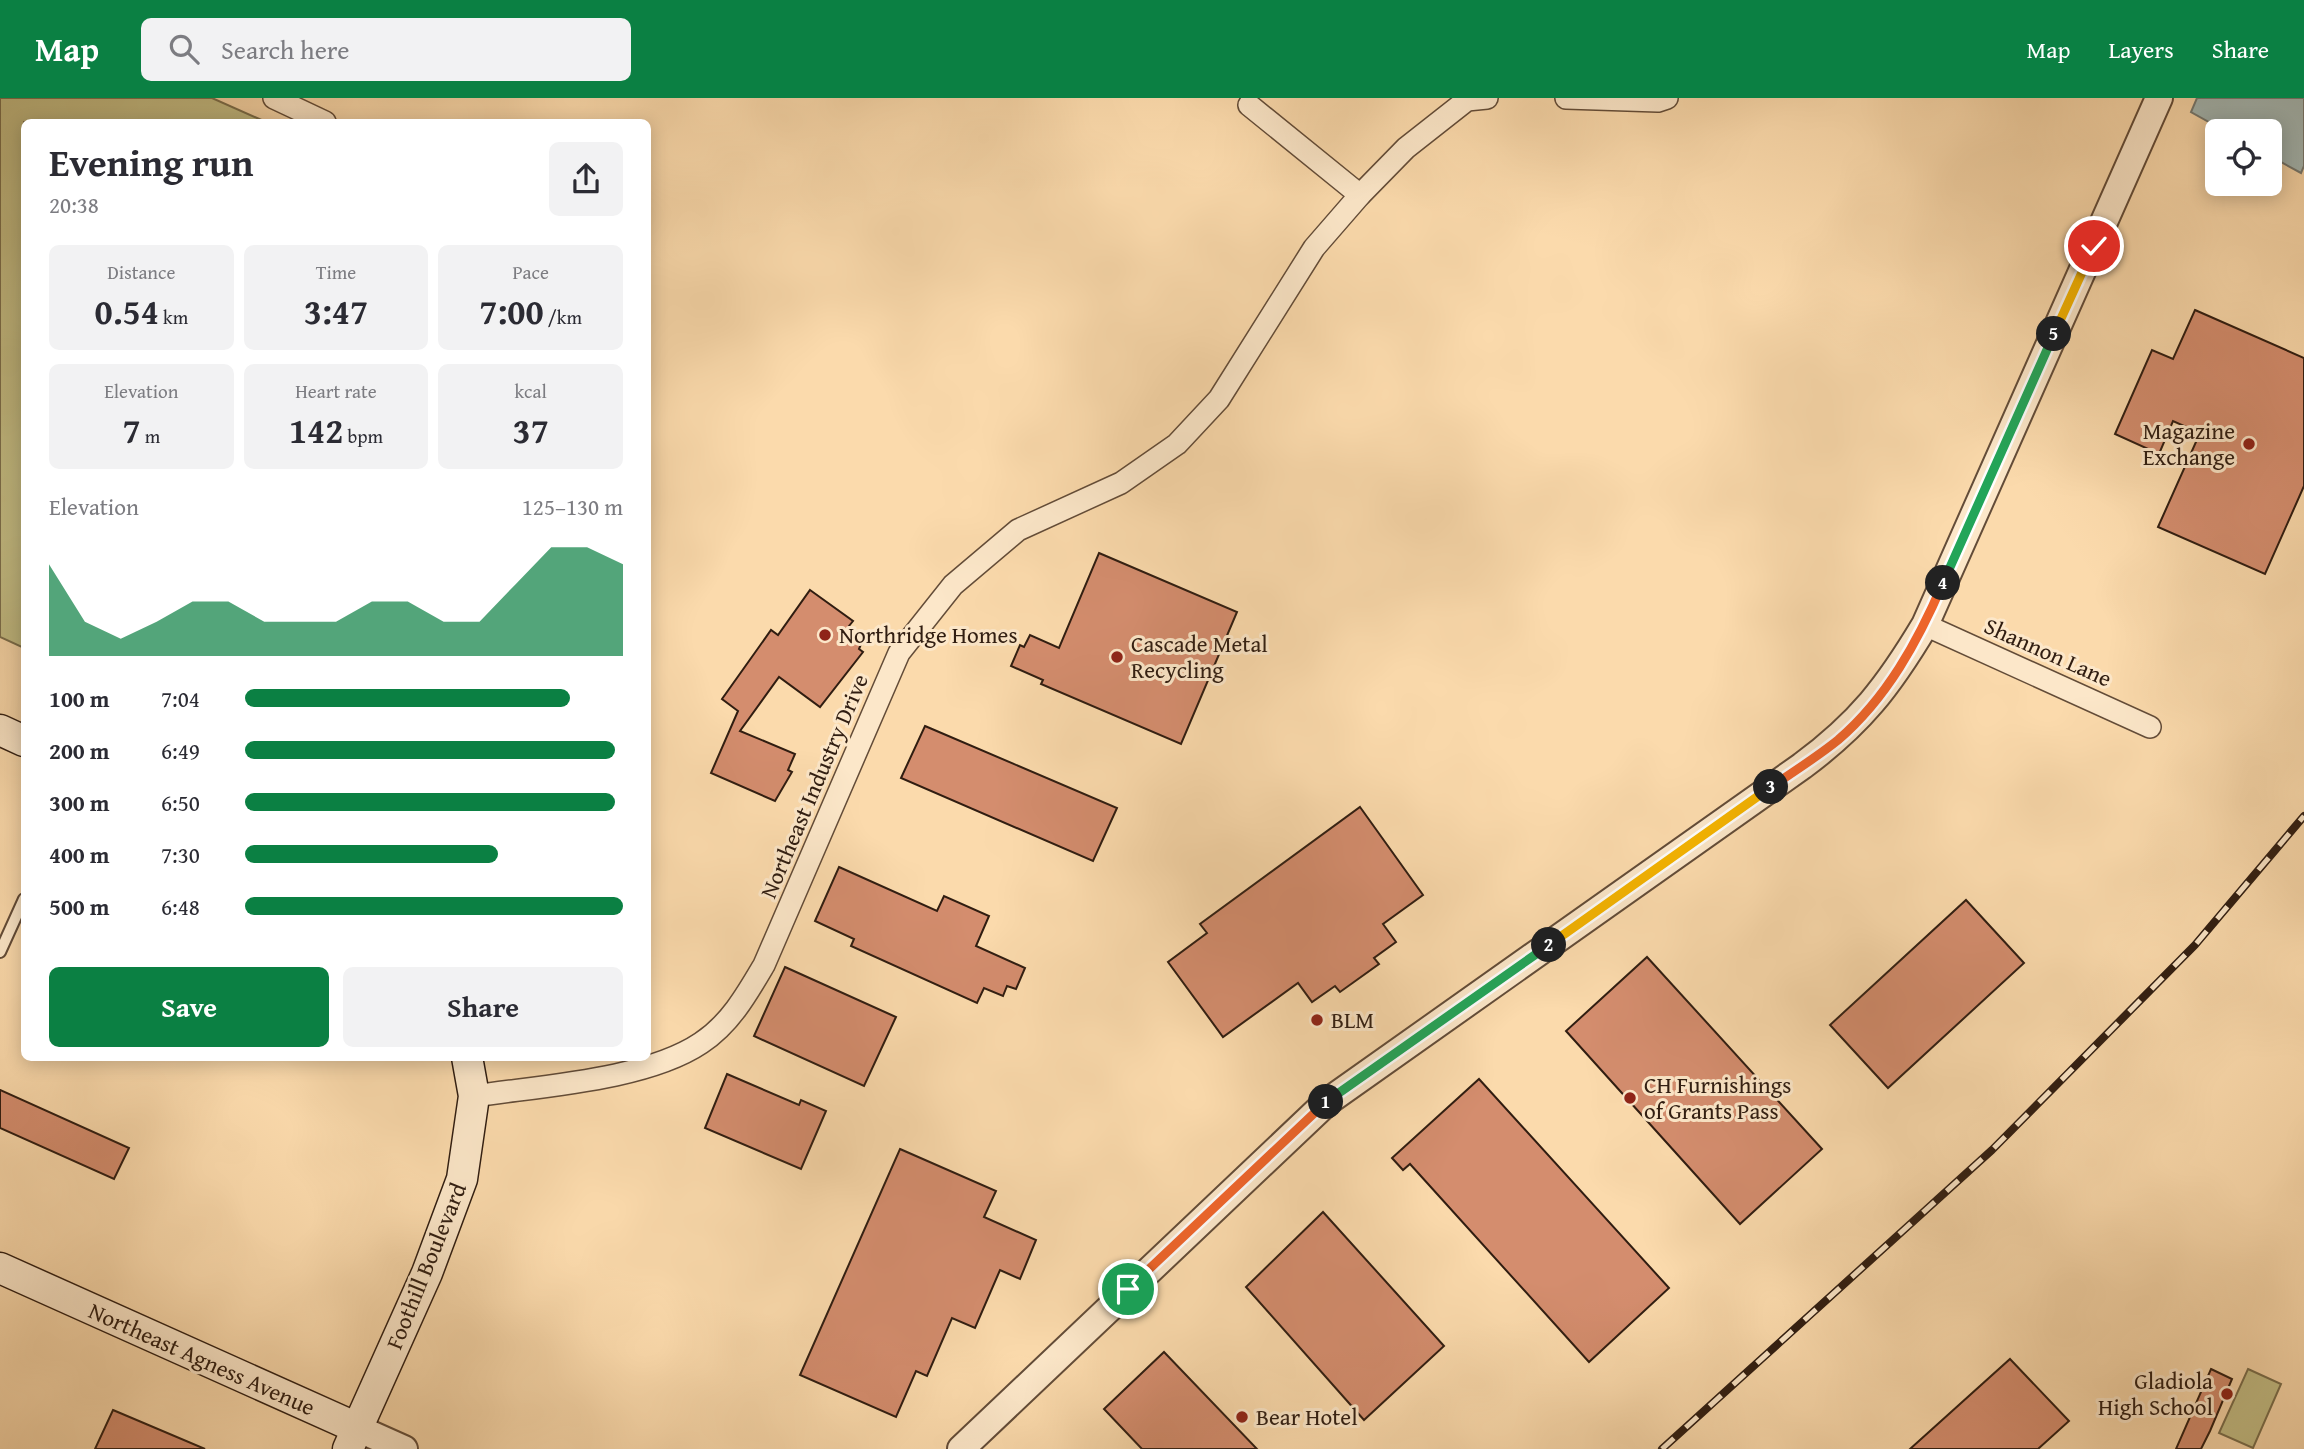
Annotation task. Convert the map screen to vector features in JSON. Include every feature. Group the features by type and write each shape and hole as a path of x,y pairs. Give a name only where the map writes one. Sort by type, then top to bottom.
{"main road":[{"path":"0,730 21,740"},
{"name":"Foothill Boulevard","path":"353,1439 427,1273 462,1179 474,1096 468,1061"},
{"name":"Northeast Agness Avenue","path":"0,1268 353,1439"}],"street":[{"path":"274,98 319,119"},
{"name":"Northeast Industry Drive","path":"474,1096 659,1065 702,1043 736,1011 764,965 857,756 899,653 953,585 1018,530 1121,483 1177,444 1219,399 1314,248 1360,195 1406,148 1467,100 1487,98"},
{"path":"1566,98 1658,101 1667,98"},
{"path":"961,1449 1326,1102 1838,739 1874,704 1925,625 2159,98"},
{"path":"1248,105 1360,195"},
{"name":"Shannon Lane","path":"1925,625 2150,727"},
{"name":"Northeast Agness Avenue","path":"353,1439 404,1449"}],"lane":[{"path":"0,952 21,906"}],"shaded area":[{"path":"0,98 212,98 259,119 21,119 21,647 0,637"},
{"path":"2197,98 2304,98 2304,166 2301,173 2282,163 2282,119 2205,120 2191,112"},
{"path":"2248,1369 2281,1384 2253,1448 2219,1433"}],"building":[{"name":"Magazine Exchange","path":"2195,310 2304,358 2304,486 2265,574 2158,527 2200,433 2173,421 2159,454 2115,434 2152,350 2173,359"},
{"name":"Cascade Metal Recycling","path":"1099,553 1237,612 1181,744 1041,684 1043,680 1011,666 1020,645 1024,647 1030,635 1059,648"},
{"path":"810,590 853,621 849,626 864,637 859,649 863,652 820,707 779,677 740,731 795,754 788,770 792,772 775,801 711,773 738,711 722,699 771,630 778,635"},
{"path":"925,726 1117,808 1093,861 901,778"},
{"path":"1360,807 1423,895 1383,924 1396,942 1374,958 1379,964 1340,992 1335,986 1312,1002 1298,983 1223,1037 1168,962 1207,933 1200,924"},
{"path":"839,867 937,911 944,896 989,916 976,946 1025,968 1016,989 1007,986 1003,996 984,988 977,1003 851,946 854,939 815,921"},
{"path":"1966,900 2024,963 1888,1088 1830,1025"},
{"path":"1647,957 1822,1149 1740,1224 1566,1031"},
{"path":"785,967 896,1017 864,1086 754,1036"},
{"path":"727,1074 799,1105 801,1100 826,1111 801,1169 705,1128"},
{"path":"1479,1079 1669,1288 1589,1362 1410,1164 1403,1170 1392,1158"},
{"path":"0,1090 129,1148 114,1179 0,1128"},
{"path":"900,1149 996,1191 984,1217 1036,1240 1020,1279 1000,1270 975,1328 952,1318 927,1376 916,1371 896,1417 800,1375"},
{"path":"1323,1212 1444,1346 1364,1420 1246,1287"},
{"path":"1164,1352 1257,1449 1142,1449 1104,1409"},
{"path":"2010,1359 2069,1421 2038,1449 1910,1449"},
{"path":"2211,1369 2232,1379 2210,1431 2201,1449 2176,1449"},
{"path":"113,1410 205,1449 95,1449"}],"railway":[{"path":"1662,1449 1992,1150 2195,945 2304,816"}],"place":[{"name":"Magazine Exchange","path":"2249,444"},
{"name":"Northridge Homes","path":"825,635"},
{"name":"Cascade Metal Recycling","path":"1117,657"},
{"name":"BLM","path":"1317,1020"},
{"name":"CH Furnishings of Grants Pass","path":"1630,1098"},
{"name":"Gladiola High School","path":"2227,1394"},
{"name":"Bear Hotel","path":"1242,1417"}],"route":[{"path":"1128,1289 1326,1102 1802,766 1838,739 1874,704 1925,625 2094,246"}]}
